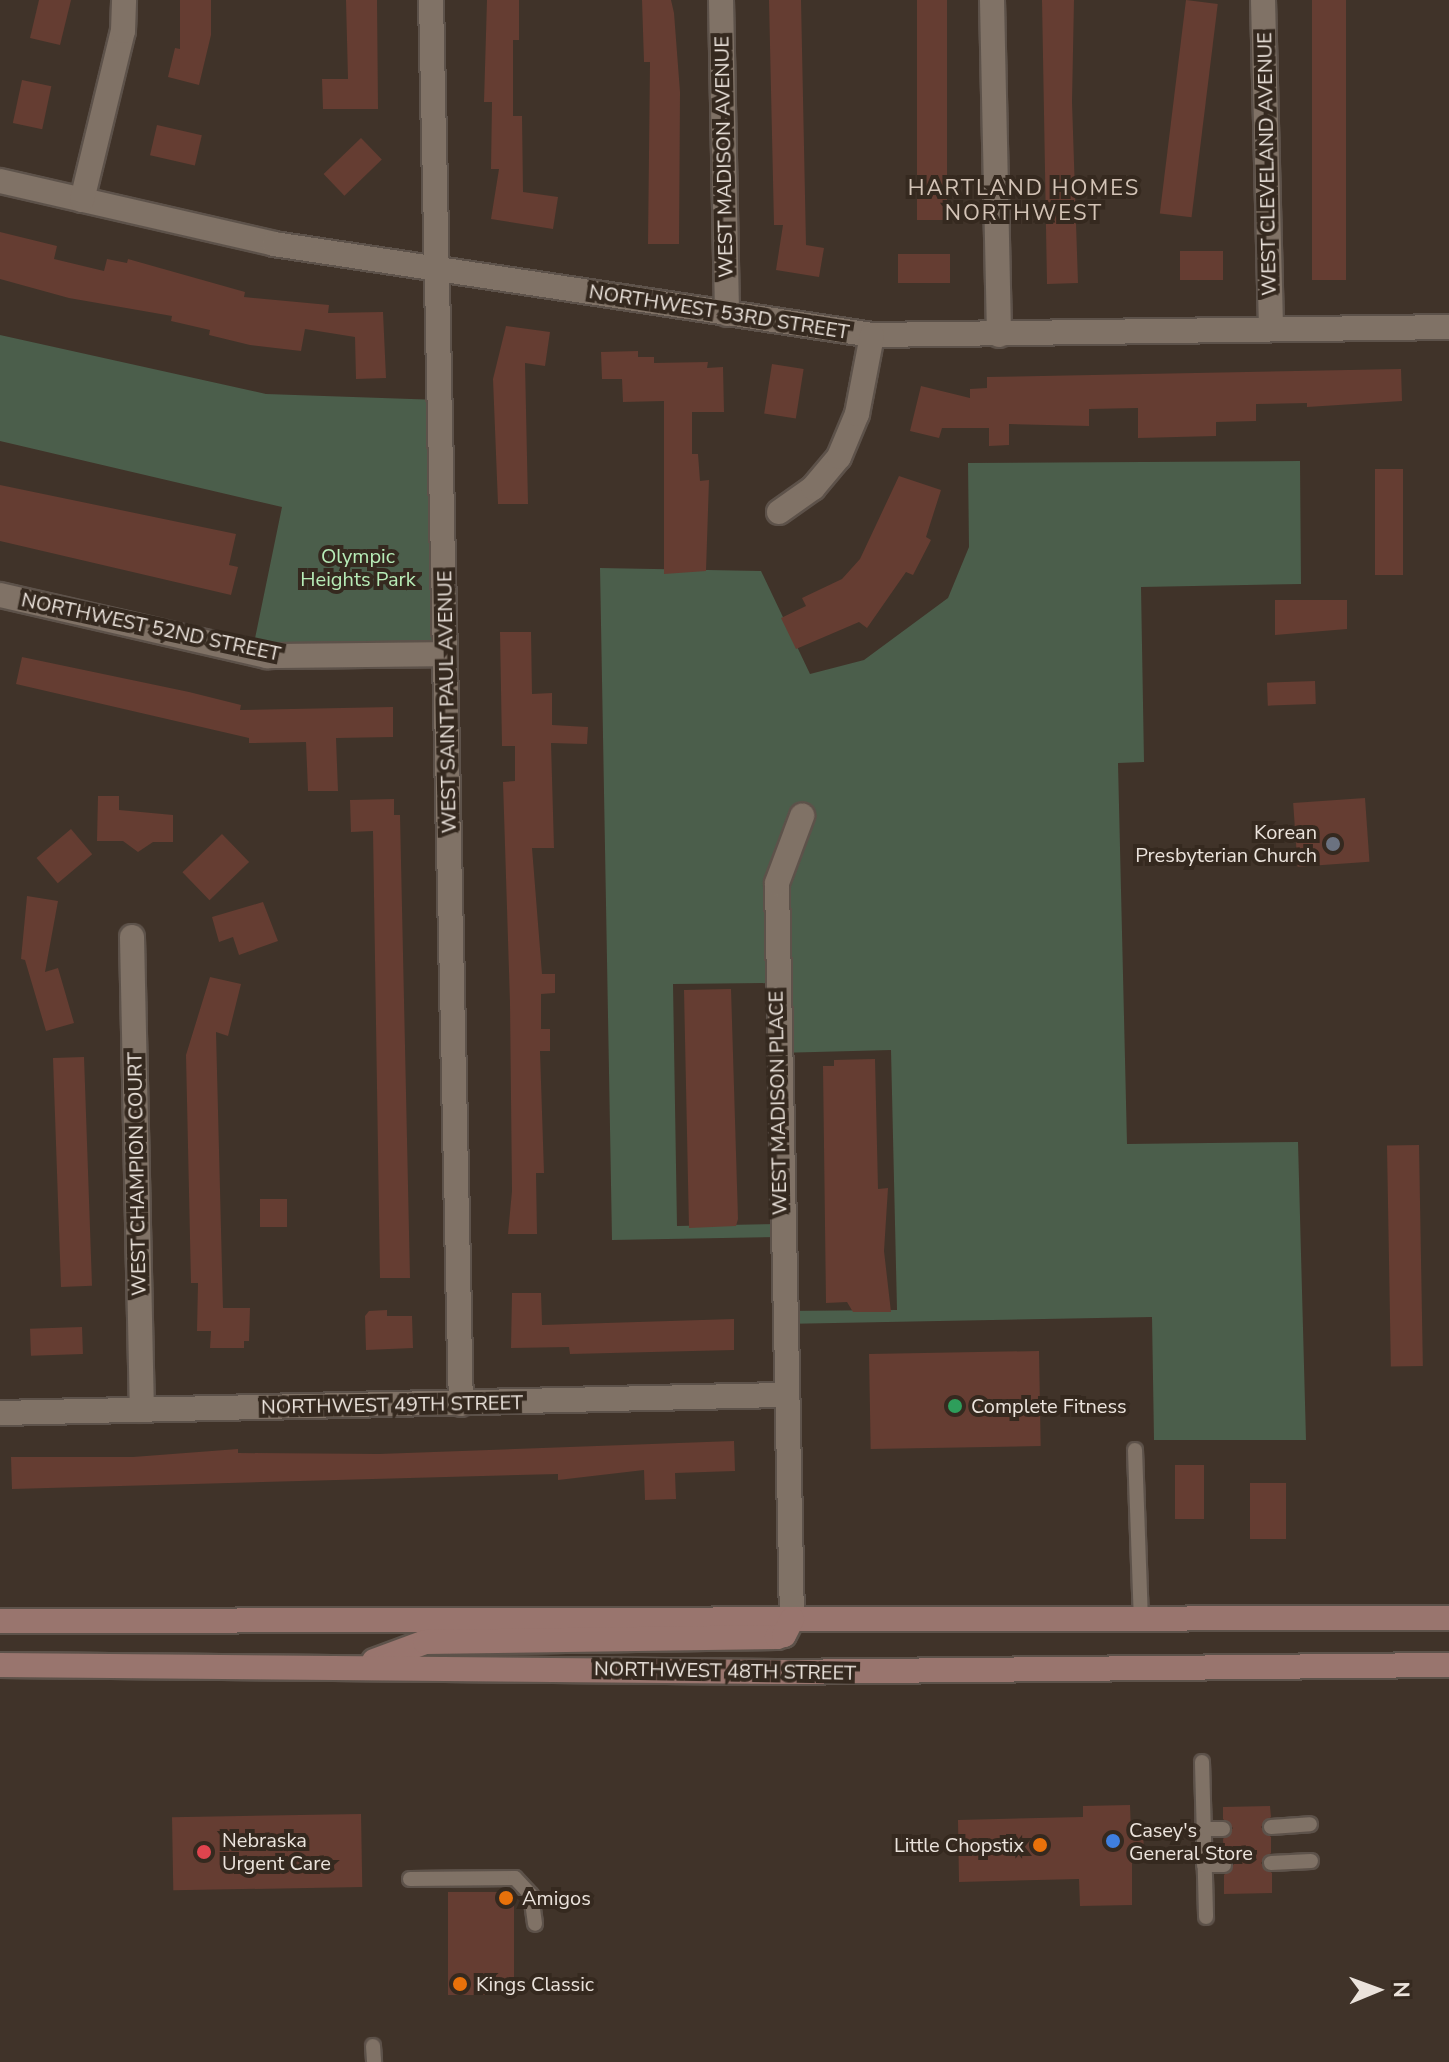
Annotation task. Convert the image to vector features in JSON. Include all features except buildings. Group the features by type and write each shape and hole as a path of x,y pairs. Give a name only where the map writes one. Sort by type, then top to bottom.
{"main road":[{"path":"0,1621 1449,1618"},
{"path":"364,1665 425,1642 777,1637 784,1635 792,1619"},
{"name":"NORTHWEST 48TH STREET","path":"0,1665 364,1665 776,1672 1449,1665"}],"street":[{"path":"82,200 123,31 124,0"},
{"name":"WEST SAINT PAUL AVENUE","path":"431,0 461,1404"},
{"name":"WEST MADISON AVENUE","path":"721,0 727,314"},
{"path":"992,0 999,335"},
{"name":"WEST CLEVELAND AVENUE","path":"1263,0 1271,328"},
{"name":"NORTHWEST 53RD STREET","path":"0,181 274,244 872,335 1449,327"},
{"path":"779,512 813,488 839,457 857,414 872,335"},
{"name":"NORTHWEST 52ND STREET","path":"0,595 267,656 445,654"},
{"name":"WEST MADISON PLACE","path":"784,1395 777,883 802,816"},
{"name":"WEST CHAMPION COURT","path":"132,937 142,1410"},
{"path":"784,1395 792,1619"},
{"name":"NORTHWEST 49TH STREET","path":"0,1413 784,1395"}],"lane":[{"path":"1135,1450 1141,1618"},
{"path":"1202,1762 1206,1917"},
{"path":"1271,1827 1310,1824"},
{"path":"1203,1829 1223,1829"},
{"path":"1271,1863 1311,1861"},
{"path":"1204,1865 1224,1865"},
{"path":"410,1879 515,1878 531,1895 535,1924"},
{"path":"373,2046 374,2062"}],"green space":[{"name":"Olympic Heights Park","path":"0,335 266,394 440,400 445,654 252,653 282,507 0,441"},
{"path":"1300,461 1301,584 1141,587 1144,762 1118,763 1127,1144 1298,1142 1306,1440 1154,1440 1152,1317 782,1324 782,1311 897,1310 891,1050 777,1053 775,983 673,984 677,1226 781,1224 781,1237 612,1240 600,568 761,571 810,674 864,660 948,598 969,547 968,463"}],"place":[{"name":"Korean Presbyterian Church","path":"1333,844"},
{"name":"Complete Fitness","path":"955,1406"},
{"name":"Casey's General Store","path":"1113,1841"},
{"name":"Little Chopstix","path":"1040,1845"},
{"name":"Nebraska Urgent Care","path":"204,1852"},
{"name":"Amigos","path":"506,1898"},
{"name":"Kings Classic","path":"460,1984"}],"district":[{"name":"HARTLAND HOMES NORTHWEST","path":"1024,200"}]}
